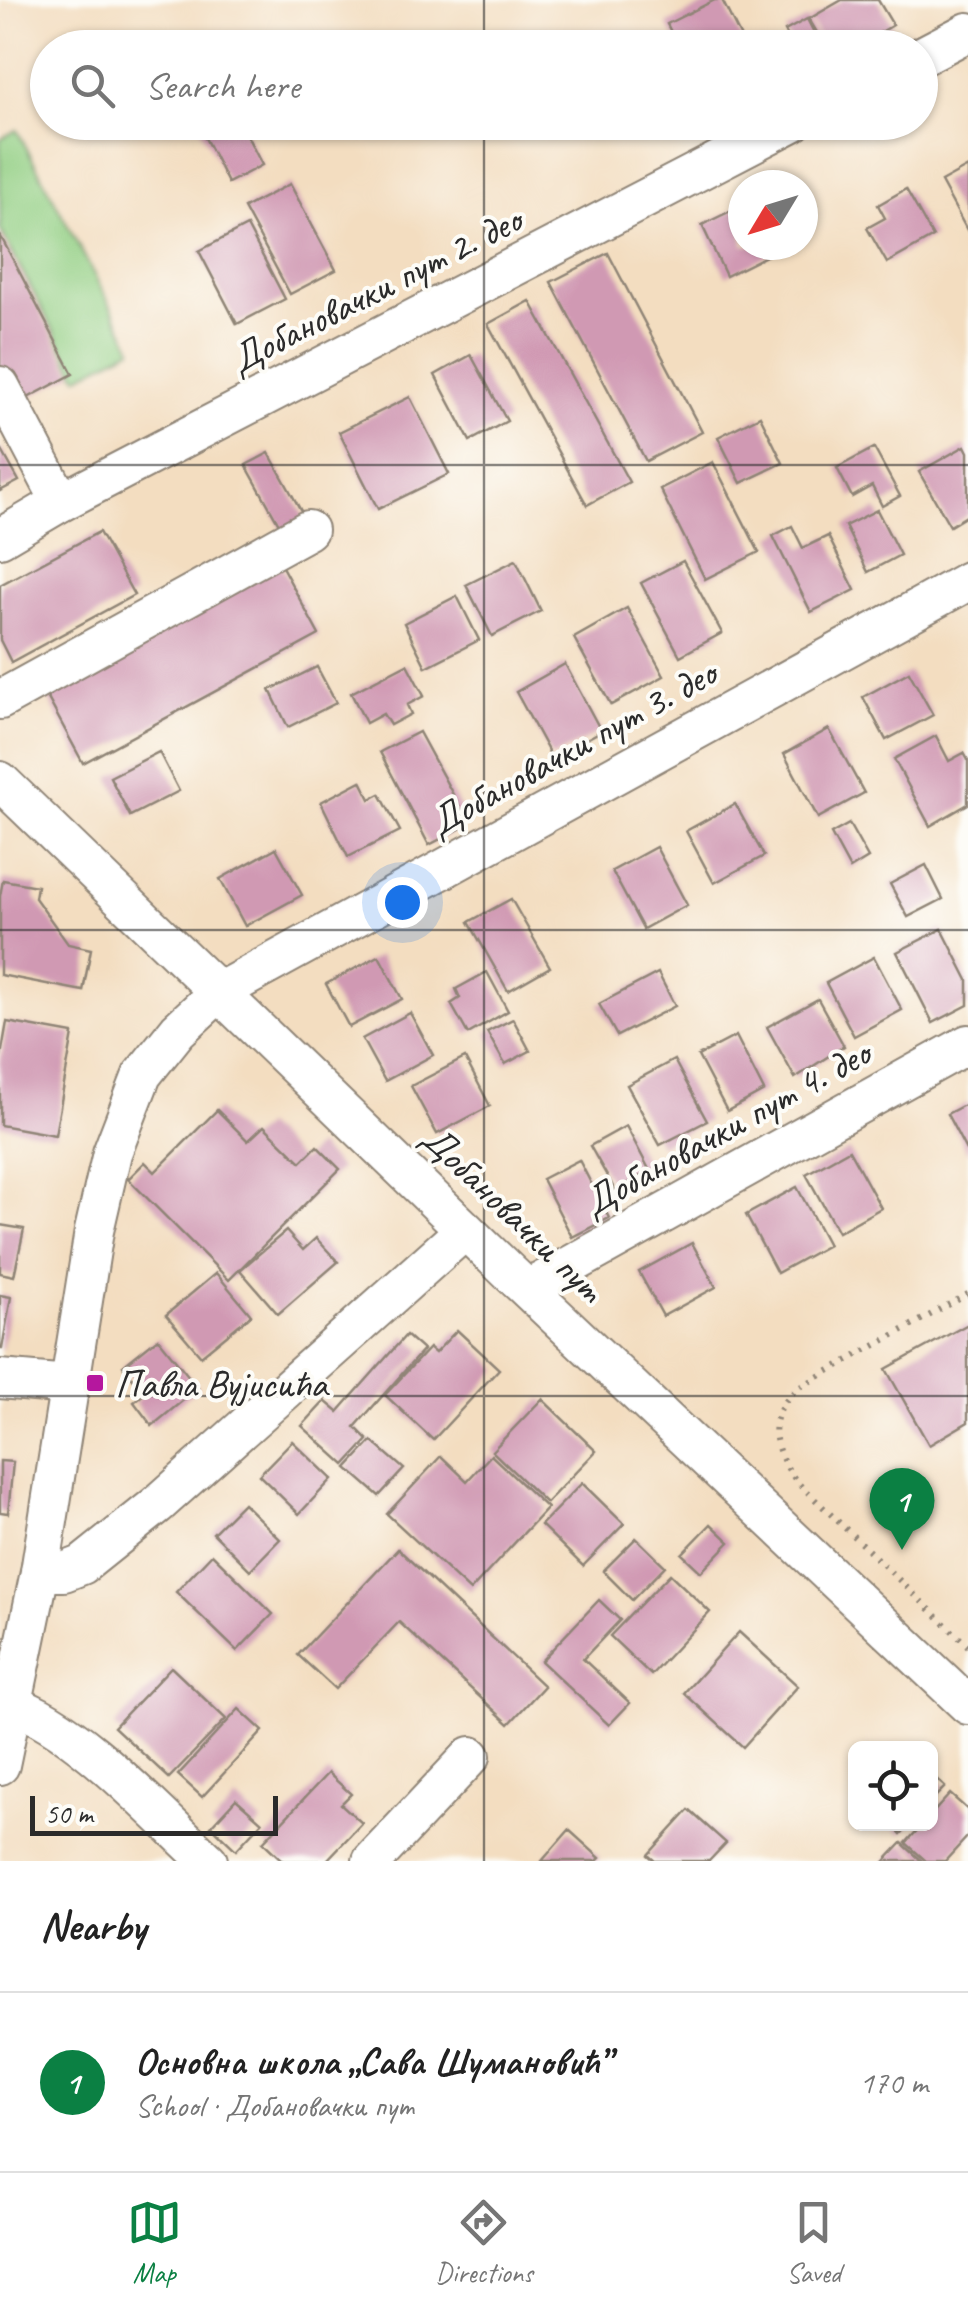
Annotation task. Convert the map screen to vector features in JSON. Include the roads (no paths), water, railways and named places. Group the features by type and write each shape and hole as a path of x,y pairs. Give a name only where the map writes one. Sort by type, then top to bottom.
{"street":[{"path":"938,47 968,32"},
{"name":"Добановачки пут 2. део","path":"0,538 61,502 759,140"},
{"path":"0,386 61,502"},
{"path":"0,700 308,530"},
{"name":"Добановачки пут 3. део","path":"219,992 968,581"},
{"name":"Добановачки пут","path":"0,780 466,1230 968,1705"},
{"path":"4,1737 40,1572 94,1232 112,1153 130,1098 156,1056 219,992"},
{"name":"Добановачки пут 4. део","path":"528,1289 968,1044"},
{"path":"40,1572 64,1572 82,1565 142,1517 466,1230"},
{"path":"0,1379 69,1384"},
{"path":"4,1737 32,1711 66,1733 208,1861"},
{"path":"372,1861 471,1756"}],"place":[{"name":"Павла Вујисића","path":"95,1383"},
{"name":"Основна школа „Сава Шумановић”","path":"902,1550"}]}
